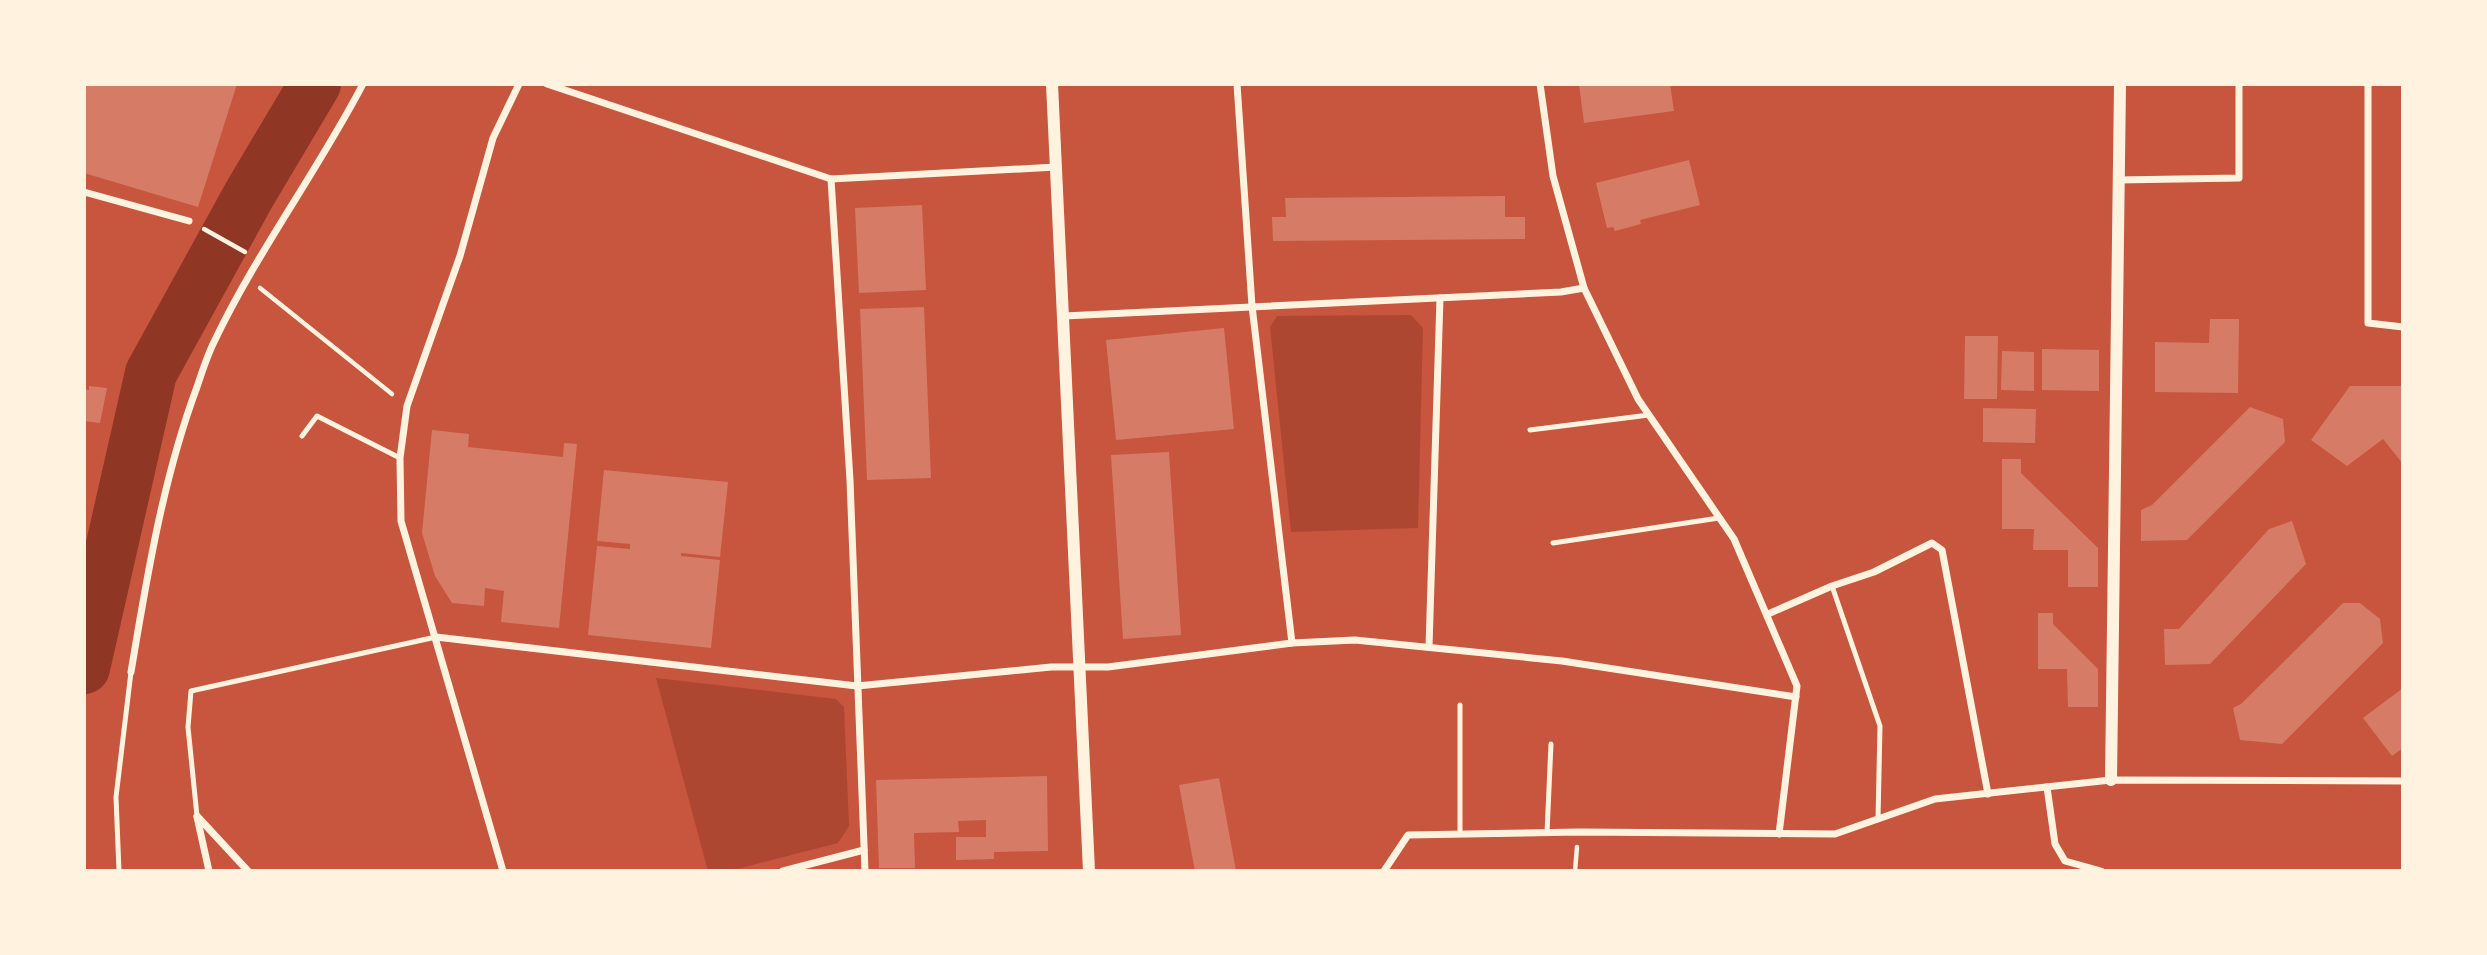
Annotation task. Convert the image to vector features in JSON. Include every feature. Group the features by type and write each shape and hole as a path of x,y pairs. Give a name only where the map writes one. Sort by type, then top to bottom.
{"street":[{"path":"131,672 149,565 179,435 213,343 290,206 339,131 363,84"},
{"path":"503,871 401,521 400,458 407,406 460,256 493,138 519,84"},
{"path":"547,84 831,179 1056,167"},
{"path":"1052,84 1089,871"},
{"path":"1237,84 1252,306 1292,643"},
{"path":"1540,84 1553,176 1584,288 1639,399 1734,540 1797,686 1779,834"},
{"path":"2111,780 2120,84"},
{"path":"2118,180 2239,178 2239,84"},
{"path":"2368,84 2368,323 2403,327"},
{"path":"831,179 850,480 865,871"},
{"path":"84,192 189,221"},
{"path":"1064,316 1561,292 1584,288"},
{"path":"1429,647 1440,298"},
{"path":"1768,614 1832,586 1874,572 1932,543 1941,550 1987,793"},
{"path":"436,638 858,686 1051,667 1108,667 1292,643 1355,640 1563,661 1796,697"},
{"path":"1384,871 1408,835 1835,834 1935,799 2111,780 2403,781"},
{"path":"2047,787 2055,844 2065,861 2101,871"},
{"path":"197,816 209,871"},
{"path":"197,816 248,871"},
{"path":"783,871 864,850"}],"lane":[{"path":"1530,430 1649,415"},
{"path":"303,436 317,416 400,458"},
{"path":"1553,543 1720,518"},
{"path":"1832,586 1881,726 1878,820"},
{"path":"197,816 188,727 191,691 436,638"},
{"path":"119,871 116,797 131,672"},
{"path":"1460,705 1460,834"},
{"path":"1547,833 1551,744"}],"path":[{"path":"201,227 247,254"},
{"path":"248,279 407,406"}],"shaded area":[{"path":"1411,315 1423,328 1418,528 1291,532 1270,327 1277,316"},
{"path":"656,678 836,699 844,707 849,826 838,843 729,871 708,871"}],"building":[{"path":"84,84 237,84 198,207 84,173"},
{"path":"1579,84 1670,84 1674,111 1584,123"},
{"path":"1689,160 1700,205 1640,220 1641,224 1615,231 1613,227 1607,228 1596,183"},
{"path":"1505,196 1505,217 1525,217 1525,239 1273,241 1272,217 1286,217 1285,198"},
{"path":"922,205 926,290 859,293 855,208"},
{"path":"924,307 931,478 867,480 860,309"},
{"path":"2210,319 2239,319 2238,393 2155,392 2155,342 2209,343"},
{"path":"1224,328 1234,429 1116,440 1106,340"},
{"path":"1965,336 1998,336 1997,399 1964,399"},
{"path":"2042,349 2099,350 2099,391 2042,390"},
{"path":"2002,351 2034,352 2034,391 2001,390"},
{"path":"89,386 107,388 100,423 84,421 84,389 89,390"},
{"path":"2350,386 2403,386 2403,464 2383,439 2347,466 2311,440"},
{"path":"2250,407 2283,419 2285,442 2187,540 2141,541 2141,510 2152,505"},
{"path":"1983,408 2036,409 2035,443 1983,442"},
{"path":"432,430 469,434 468,447 563,457 564,443 577,444 559,628 501,622 504,591 485,588 484,606 452,603 435,576 422,533"},
{"path":"1169,452 1181,635 1123,639 1111,455"},
{"path":"2002,459 2021,459 2021,473 2098,548 2098,587 2068,587 2068,550 2033,550 2034,529 2002,529"},
{"path":"604,470 728,482 720,557 681,553 681,556 720,560 711,648 588,635 597,546 630,549 630,544 597,541"},
{"path":"2292,521 2306,564 2210,664 2165,665 2164,629 2179,629 2269,529"},
{"path":"2343,603 2360,603 2380,619 2383,643 2282,744 2240,740 2233,708 2241,704"},
{"path":"2038,613 2053,613 2053,624 2098,669 2098,707 2068,707 2067,669 2038,669"},
{"path":"2403,688 2403,748 2392,756 2363,718"},
{"path":"1047,776 1048,851 994,852 994,859 956,860 956,837 986,837 986,820 958,821 959,832 914,833 915,868 879,868 876,780"},
{"path":"1219,778 1236,871 1195,871 1179,785"}],"waterway":[{"path":"84,668 151,373 249,195 315,84"}]}
